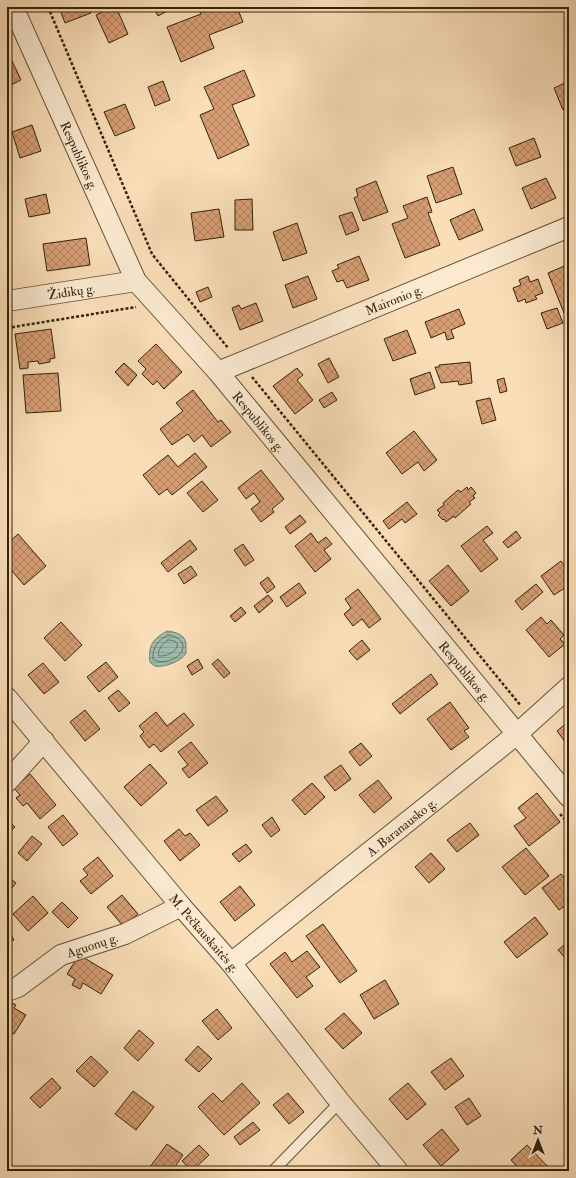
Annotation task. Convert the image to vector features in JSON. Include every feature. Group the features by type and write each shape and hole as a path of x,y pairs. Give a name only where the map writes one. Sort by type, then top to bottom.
{"street":[{"name":"Respublikos g.","path":"13,7 136,281 218,372 569,797"},
{"name":"Maironio g.","path":"218,372 569,227"},
{"name":"Židikų g.","path":"7,301 136,281"},
{"name":"A. Baranausko g.","path":"231,963 517,734 569,686"},
{"name":"M. Pečkauskaitės g.","path":"7,698 181,906 231,963 340,1102 398,1171"},
{"path":"7,782 44,741"},
{"name":"Aguonų g.","path":"7,991 18,987 61,955 126,934 181,906"}],"lane":[{"path":"273,1171 340,1102"}],"path":[{"path":"48,7 152,254 533,720"},
{"path":"7,328 139,307"}],"water":[{"path":"167,631 177,633 185,639 186,653 181,659 172,663 163,666 155,666 150,662 152,643"}],"building":[{"path":"59,7 88,7 91,13 65,23"},
{"path":"116,7 128,34 109,43 96,15"},
{"path":"153,7 167,7 169,10 158,16"},
{"path":"206,7 237,7 243,22 209,35 214,48 181,62 167,27 201,14 199,10"},
{"path":"7,50 21,80 7,87"},
{"path":"244,70 255,96 232,105 249,145 218,159 200,115 214,109 204,87"},
{"path":"163,81 170,100 155,106 148,87"},
{"path":"569,81 569,107 563,110 554,88"},
{"path":"125,104 135,128 115,136 104,112"},
{"path":"32,125 41,151 20,158 12,132"},
{"path":"534,138 541,157 516,166 509,148"},
{"path":"453,167 462,194 436,203 427,176"},
{"path":"546,178 556,198 531,209 522,188"},
{"path":"376,181 388,212 363,221 354,198 358,196 356,189"},
{"path":"46,194 50,213 29,217 25,199"},
{"path":"427,197 432,212 428,213 440,245 405,258 392,224 408,218 403,206"},
{"path":"252,199 253,230 235,230 235,200"},
{"path":"219,209 224,237 195,241 191,213"},
{"path":"474,209 483,230 459,240 450,220"},
{"path":"352,212 359,230 346,235 339,216"},
{"path":"297,223 307,253 283,261 273,232"},
{"path":"86,238 90,265 47,271 43,244"},
{"path":"359,256 369,280 347,288 343,280 337,282 332,271 339,268 337,265"},
{"path":"569,264 569,317 566,318 548,273"},
{"path":"308,276 317,299 293,308 285,285"},
{"path":"528,276 530,282 538,279 543,293 535,296 537,299 526,303 525,299 518,302 513,288 521,285 519,280"},
{"path":"208,287 212,297 200,302 196,292"},
{"path":"256,303 263,321 240,330 232,308 239,305 241,309"},
{"path":"557,308 563,323 547,329 541,313"},
{"path":"459,309 465,324 451,330 454,338 447,340 445,332 431,338 425,322"},
{"path":"51,329 55,358 50,359 50,362 39,364 38,361 28,362 28,368 20,369 15,334"},
{"path":"407,330 416,353 393,361 384,339"},
{"path":"156,344 182,372 164,389 157,381 153,385 142,374 146,369 138,361"},
{"path":"329,358 339,377 328,383 318,364"},
{"path":"470,362 472,383 459,385 458,381 441,383 435,367 439,367 439,365"},
{"path":"124,363 137,375 128,386 115,372"},
{"path":"297,368 303,375 297,380 313,400 295,414 273,386"},
{"path":"430,372 435,388 415,395 410,379"},
{"path":"58,373 61,411 26,413 23,375"},
{"path":"504,378 507,391 500,393 497,380"},
{"path":"193,390 218,422 221,420 231,432 211,447 202,435 194,442 188,434 172,445 160,429 183,411 176,403"},
{"path":"332,392 337,400 324,408 319,400"},
{"path":"490,398 496,420 482,424 476,401"},
{"path":"414,431 437,460 424,471 418,462 402,474 386,453"},
{"path":"195,453 207,467 172,495 167,489 159,495 143,475 168,455 178,467"},
{"path":"261,470 284,499 272,509 274,512 261,522 251,509 260,502 254,493 246,499 238,488"},
{"path":"202,481 218,500 203,512 187,493"},
{"path":"467,487 468,490 471,487 476,493 473,496 475,498 469,502 471,504 455,518 454,516 446,522 438,515 440,513 437,510 444,505 443,503 458,490 461,492"},
{"path":"407,502 417,514 405,523 402,519 389,529 383,521"},
{"path":"300,515 306,522 290,534 285,527"},
{"path":"487,526 493,533 483,540 498,559 481,572 461,546"},
{"path":"516,531 521,538 508,548 503,542"},
{"path":"311,533 318,543 326,537 332,544 324,550 331,559 315,572 295,546"},
{"path":"18,534 46,566 24,585 7,565 7,544"},
{"path":"190,540 197,549 168,572 161,563"},
{"path":"243,544 254,560 245,566 234,550"},
{"path":"561,561 569,572 569,587 568,586 554,595 541,576"},
{"path":"448,565 469,591 451,606 429,581"},
{"path":"191,566 197,575 184,584 178,574"},
{"path":"268,577 275,587 267,593 260,583"},
{"path":"299,583 306,593 287,607 280,597"},
{"path":"536,584 543,592 522,610 515,601"},
{"path":"358,589 381,619 369,628 362,619 353,626 344,614 351,608 345,599"},
{"path":"268,595 273,601 259,613 254,606"},
{"path":"241,607 246,613 235,622 230,616"},
{"path":"541,617 547,624 551,620 564,635 560,639 565,644 549,657 526,630"},
{"path":"61,622 82,645 65,661 44,638"},
{"path":"362,640 370,650 357,660 349,651"},
{"path":"198,659 203,668 192,675 187,666"},
{"path":"218,659 230,673 224,678 212,664"},
{"path":"106,662 118,677 99,692 87,677"},
{"path":"43,663 59,682 44,694 28,675"},
{"path":"431,674 438,684 400,714 392,704"},
{"path":"118,690 130,703 119,712 108,698"},
{"path":"450,702 469,728 464,731 469,737 451,750 427,719"},
{"path":"85,710 100,729 85,741 70,722"},
{"path":"156,712 167,726 184,713 194,725 161,752 154,744 149,748 140,736 144,732 139,726"},
{"path":"569,721 569,747 557,731"},
{"path":"191,742 208,763 189,778 182,769 188,765 178,752"},
{"path":"361,743 372,756 360,766 349,752"},
{"path":"150,764 167,783 141,806 124,787"},
{"path":"341,765 351,779 335,791 324,777"},
{"path":"30,774 56,805 40,819 27,803 23,806 16,798 20,795 14,788"},
{"path":"378,780 392,798 374,813 359,795"},
{"path":"312,783 325,797 305,815 292,800"},
{"path":"537,793 560,822 529,846 514,826 526,818 518,808"},
{"path":"216,796 228,811 208,826 196,810"},
{"path":"63,815 78,834 63,846 48,827"},
{"path":"272,817 280,830 271,837 262,825"},
{"path":"7,819 15,827 8,833 7,833"},
{"path":"470,823 479,835 457,852 447,840"},
{"path":"179,829 185,836 190,833 200,845 180,861 164,841"},
{"path":"32,836 42,844 27,861 18,853"},
{"path":"246,844 252,852 239,862 232,854"},
{"path":"526,848 549,876 525,895 502,867"},
{"path":"431,853 445,869 429,883 415,867"},
{"path":"98,857 113,876 91,894 80,881 88,875 83,869"},
{"path":"561,874 569,884 569,903 559,910 542,888"},
{"path":"7,876 16,883 7,894"},
{"path":"240,886 255,905 235,921 220,902"},
{"path":"122,895 138,914 123,926 107,907"},
{"path":"33,896 48,913 28,931 13,914"},
{"path":"62,902 78,918 68,928 52,912"},
{"path":"535,917 548,934 517,958 504,942"},
{"path":"323,924 357,971 340,983 306,936"},
{"path":"7,928 14,940 8,943 12,951 7,953"},
{"path":"569,941 569,962 558,950"},
{"path":"307,951 320,967 306,977 313,986 297,998 270,964 285,952 292,962"},
{"path":"79,955 113,975 101,994 83,983 80,989 72,985 75,979 67,974"},
{"path":"385,980 399,1004 374,1019 360,995"},
{"path":"7,1000 16,1005 14,1008 26,1015 14,1034 7,1030"},
{"path":"217,1009 232,1028 218,1040 202,1021"},
{"path":"344,1013 362,1033 343,1049 325,1029"},
{"path":"139,1030 154,1043 138,1061 124,1048"},
{"path":"198,1046 212,1059 199,1072 185,1060"},
{"path":"91,1056 108,1072 94,1087 76,1071"},
{"path":"451,1058 464,1076 445,1090 431,1072"},
{"path":"52,1078 61,1088 40,1108 30,1098"},
{"path":"242,1083 260,1103 224,1135 198,1107 213,1093 222,1102"},
{"path":"408,1083 426,1104 407,1120 389,1099"},
{"path":"133,1091 154,1107 136,1130 115,1114"},
{"path":"288,1093 304,1112 289,1124 273,1105"},
{"path":"469,1098 481,1116 467,1125 455,1107"},
{"path":"253,1122 260,1130 240,1145 234,1137"},
{"path":"442,1129 459,1150 441,1166 423,1145"},
{"path":"167,1144 183,1155 172,1171 147,1171"},
{"path":"199,1145 209,1155 192,1171 182,1161"},
{"path":"527,1145 551,1170 521,1171 511,1160"}]}
